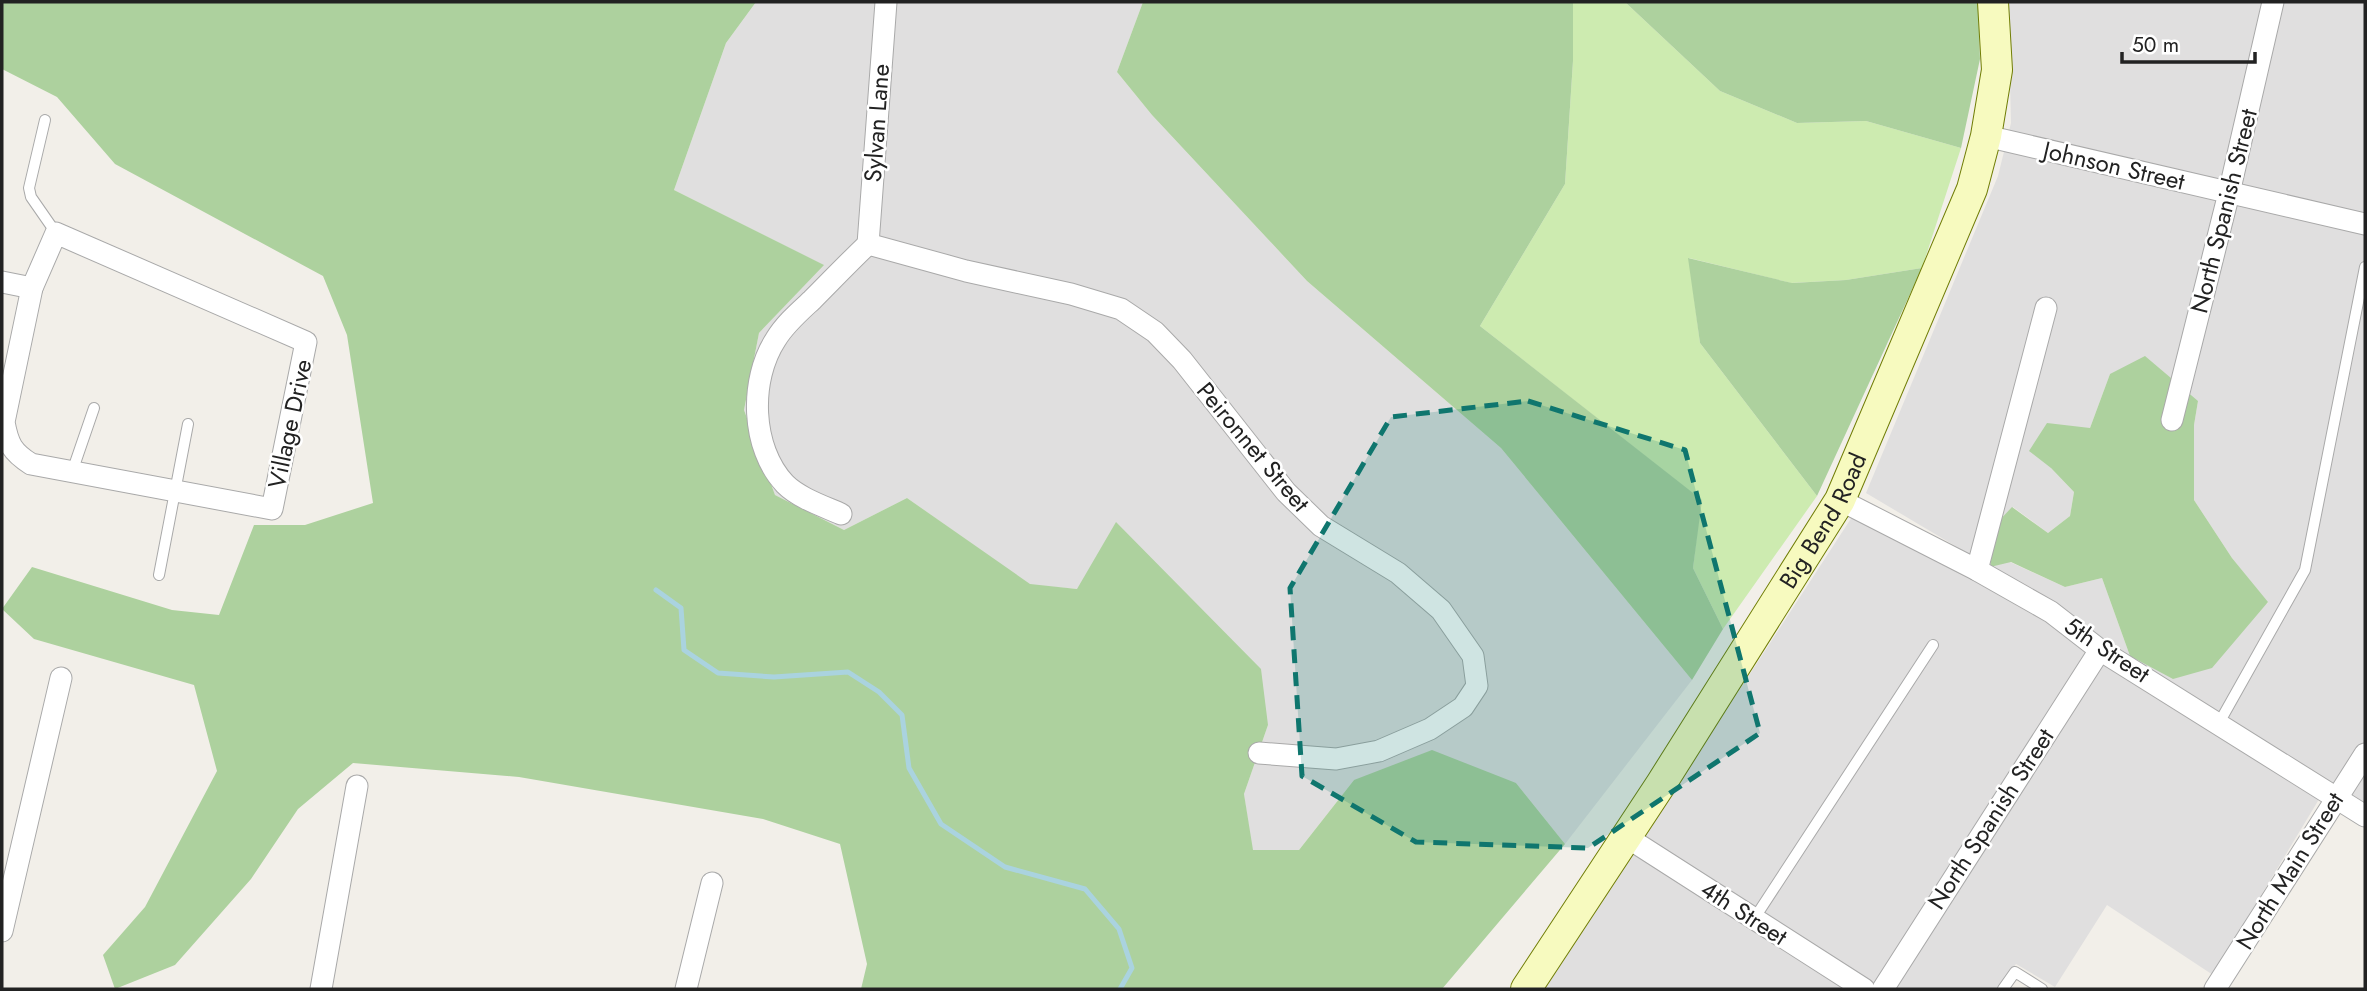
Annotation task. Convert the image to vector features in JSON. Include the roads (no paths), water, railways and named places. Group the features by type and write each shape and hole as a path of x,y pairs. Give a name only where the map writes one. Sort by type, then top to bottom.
{"main road":[{"name":"Big Bend Road","path":"1526,989 1661,784 1840,500 1972,189 1986,136 1997,70 1993,2"}],"street":[{"name":"Sylvan Lane","path":"868,244 886,2"},
{"name":"North Spanish Street","path":"2172,420 2273,2"},
{"name":"Johnson Street","path":"1986,136 2365,224"},
{"name":"Village Drive","path":"56,233 306,342 272,509 31,464 16,455 7,439 4,422 32,288 56,233"},
{"path":"841,514 787,485 773,468 758,428 758,398 762,367 775,340 788,323 868,244"},
{"name":"Peironnet Street","path":"868,244 1121,309 1155,332 1182,360 1286,492 1321,526 1398,573 1441,610 1473,656 1477,686 1464,707 1430,729 1379,751 1335,760 1259,753"},
{"path":"2,282 32,288"},
{"path":"1977,570 2046,308"},
{"name":"5th Street","path":"1840,500 1977,570 2051,612 2100,650 2365,816"},
{"name":"North Spanish Street","path":"1882,989 2100,650"},
{"path":"2,931 61,678"},
{"name":"North Main Street","path":"2216,989 2365,754"},
{"path":"321,989 357,786"},
{"name":"4th Street","path":"1625,836 1864,989"},
{"path":"686,989 712,884"}],"lane":[{"path":"45,120 29,188 31,197 56,233"},
{"path":"2220,723 2305,570 2365,267"},
{"path":"72,472 93,408"},
{"path":"159,575 188,424"},
{"path":"1754,919 1933,645"},
{"path":"2003,989 2015,972 2042,989"}],"waterway":[{"path":"656,590 681,608 684,650 718,673 774,677 848,672 879,692 902,715 909,768 941,824 1005,867 1085,889 1119,929 1132,968 1120,989"}]}
